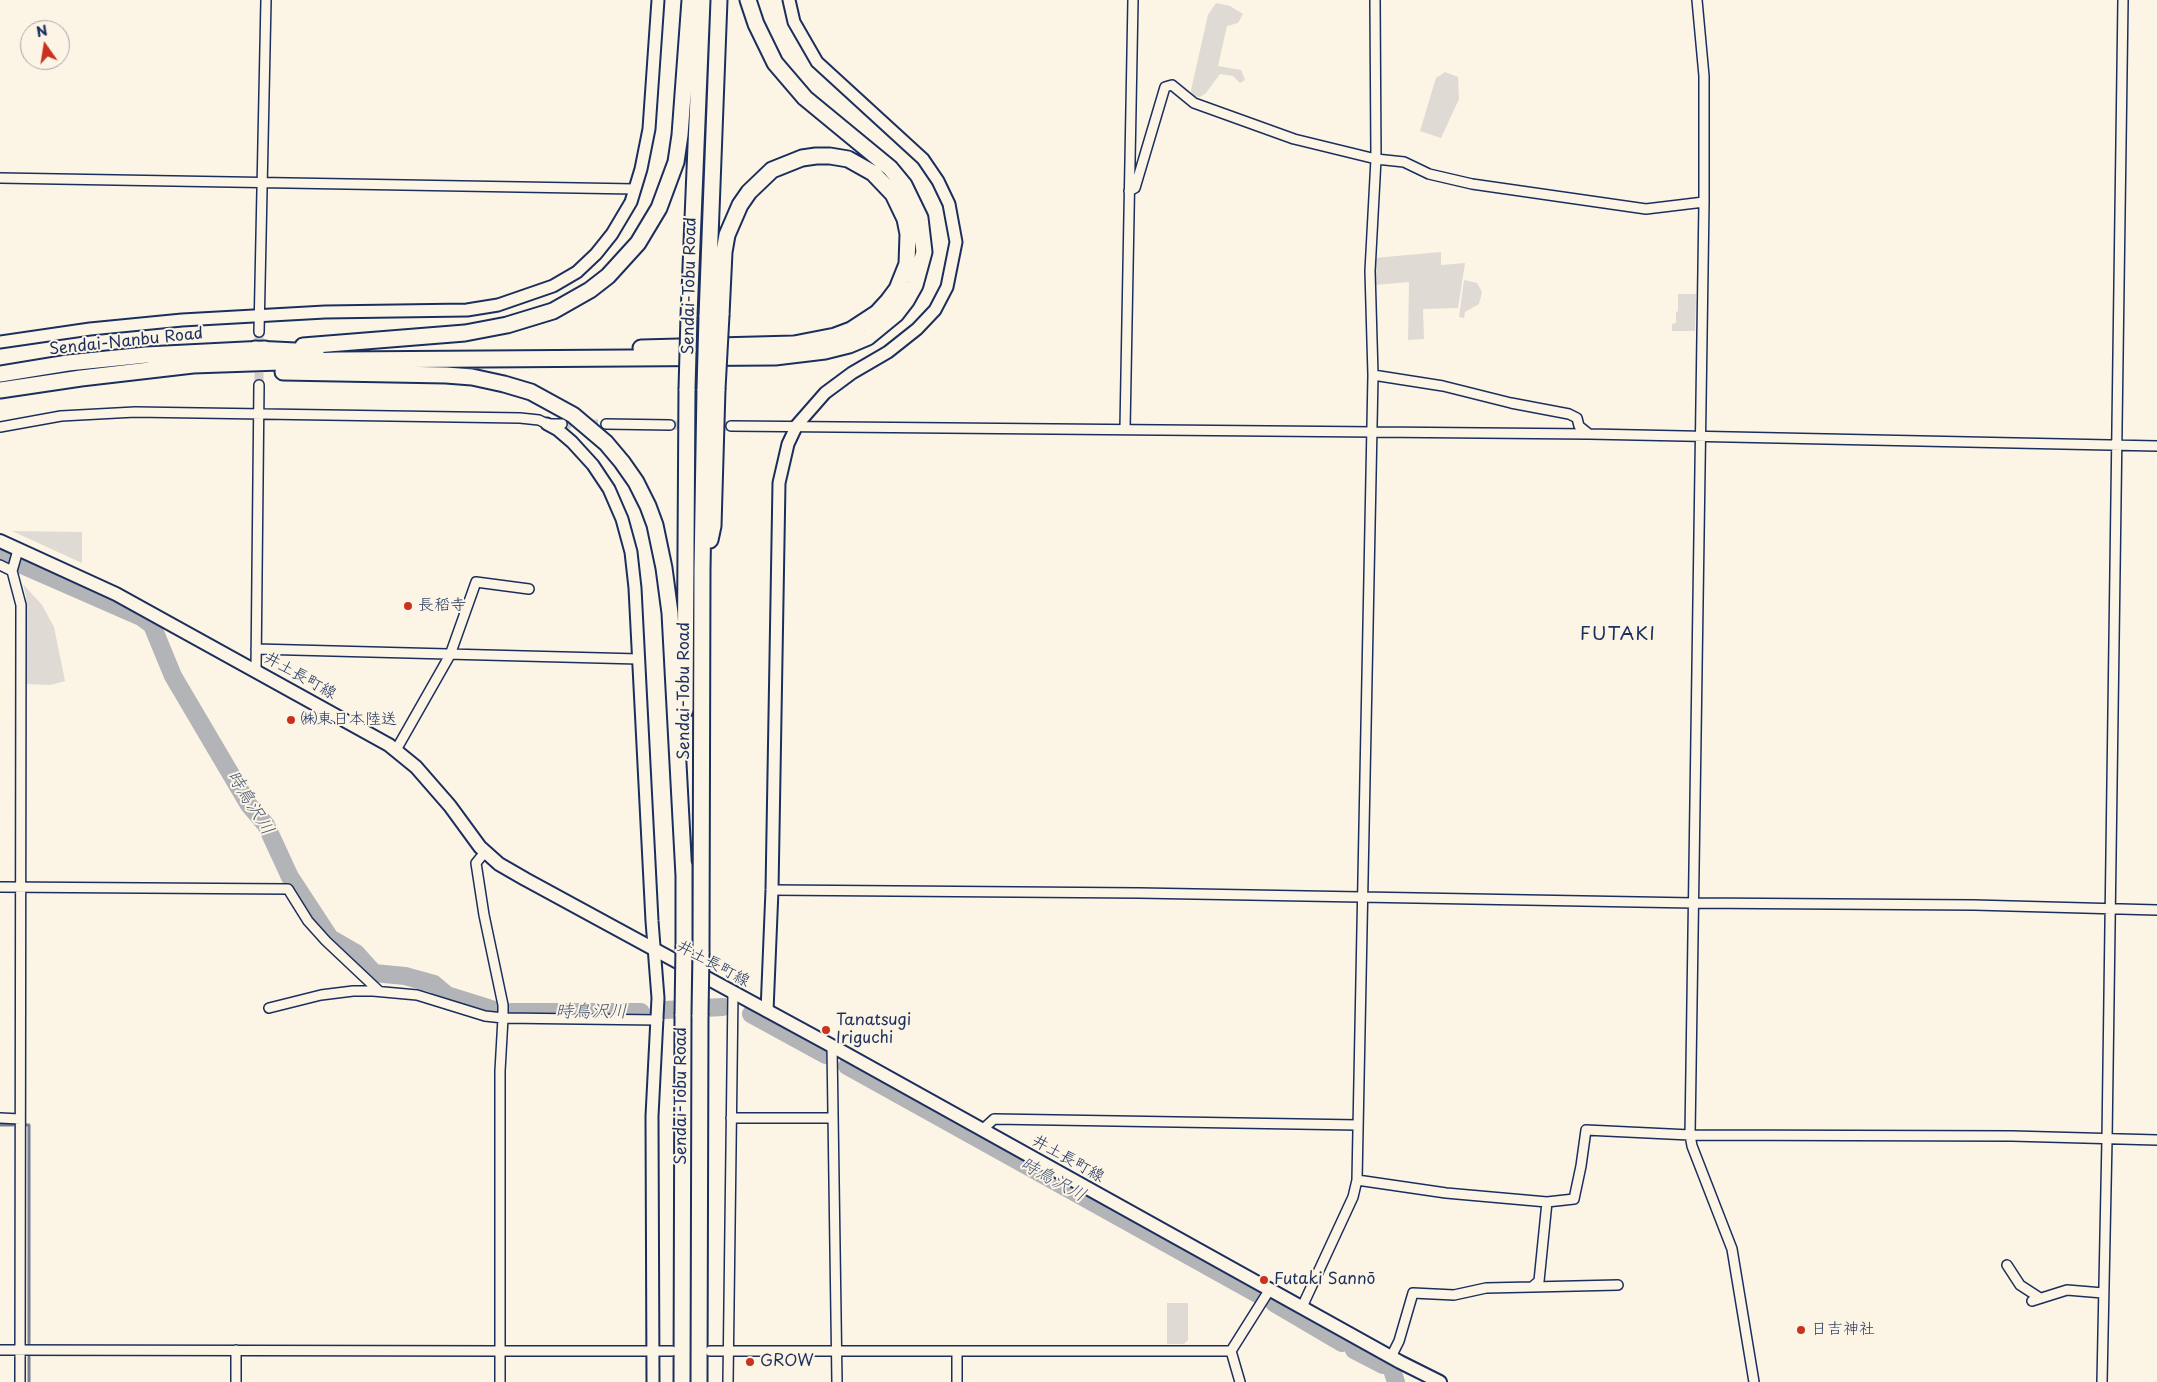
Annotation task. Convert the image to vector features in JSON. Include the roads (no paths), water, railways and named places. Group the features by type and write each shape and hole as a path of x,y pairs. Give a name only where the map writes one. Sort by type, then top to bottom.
{"highway":[{"path":"255,349 465,333 508,325 553,311 590,290 608,276 638,243 649,225 659,208 676,162 680,135 690,0"},
{"name":"Sendai-Tobu Road","path":"682,1382 687,389 702,0"},
{"name":"Sendai-Tobu Road","path":"699,1382 702,570 714,316 719,0"},
{"path":"157,371 193,365 338,360 775,357 849,346 868,337 896,314 915,285 924,252 920,218 914,201 890,168 805,98 775,63 756,24 748,0"},
{"path":"255,349 315,352 697,347 794,344 835,336 851,330 877,313 888,301 903,278 907,264 908,234 905,219 893,194 873,173 848,159 816,156 802,158 772,170 749,192 740,205 728,235 714,316"},
{"name":"Sendai-Nanbu Road","path":"0,374 146,355 255,349"},
{"path":"157,371 194,373 340,372 472,377 531,392 574,415 596,433 622,462 636,482 648,506 661,548 670,613 684,876"},
{"name":"Sendai-Nanbu Road","path":"0,390 81,378 157,371"}],"main road":[{"name":"井土長町線","path":"0,540 116,594 256,670 396,750 421,773 485,852 512,872 832,1046 1434,1380"}],"street":[{"path":"259,332 266,0"},
{"path":"0,342 90,329 182,320 260,315 467,310 498,305 553,286 577,272 596,254 612,234 631,202 649,129 658,0"},
{"path":"768,1011 780,483 788,444 797,425 825,393 852,373 888,352 917,329 934,310 947,287 956,242 949,204 938,181 923,159 817,62 794,22 789,0"},
{"path":"1125,429 1133,0"},
{"path":"1302,1307 1353,1197 1357,1180 1373,375 1370,271 1376,159 1375,0"},
{"path":"1697,0 1704,76 1704,202 1690,1135 1692,1146 1732,1249 1754,1382"},
{"path":"2102,1382 2123,0"},
{"path":"1130,191 1136,188 1165,87 1172,85 1194,104 1294,139 1376,159 1404,162 1429,174 1472,184 1646,209 1704,202"},
{"path":"0,178 635,189"},
{"path":"1373,375 1443,386 1511,403 1569,414 1577,418 1579,426 1589,434"},
{"path":"256,670 260,385"},
{"path":"0,427 61,416 135,412 520,418 539,420 558,430 593,465 609,490 622,519 631,552 635,588 658,998 652,1116 653,1382"},
{"path":"547,424 562,424"},
{"path":"606,424 670,425"},
{"path":"731,426 797,425 1589,434 2157,446"},
{"path":"18,550 12,571 21,604 20,1382"},
{"path":"0,565 12,571"},
{"path":"396,750 450,655 476,582 529,589"},
{"path":"256,649 639,659"},
{"path":"485,852 476,863 484,915 504,1005 500,1071 500,1382"},
{"path":"0,887 288,889 308,922 326,942 379,991"},
{"path":"772,890 1363,896 1693,903 1974,905 2157,910"},
{"path":"269,1008 321,995 353,991 379,991 417,995 485,1016 503,1018 658,1020"},
{"path":"728,1382 733,993"},
{"path":"832,1046 837,1382"},
{"path":"0,1118 20,1118"},
{"path":"731,1118 833,1118"},
{"path":"982,1130 994,1120 1358,1125"},
{"path":"1357,1180 1446,1193 1547,1202 1574,1199 1586,1130 1690,1135 2012,1136 2157,1140"},
{"path":"1532,1287 1539,1281 1547,1202"},
{"path":"2007,1264 2020,1286 2036,1299 2068,1290 2103,1293"},
{"path":"1391,1357 1399,1341 1413,1293 1454,1295 1486,1288 1618,1285"},
{"path":"1240,1382 1231,1351 1270,1289"},
{"path":"0,1350 672,1351"},
{"path":"236,1350 236,1382"},
{"path":"957,1350 957,1382"},
{"path":"710,1351 1231,1351"}],"waterway":[{"name":"時鳥沢川","path":"0,555 6,558"},
{"name":"時鳥沢川","path":"22,565 141,617 152,625 173,676 249,805 266,825 290,877 330,938 356,953 374,973 405,976 434,984 447,995 498,1011"},
{"name":"時鳥沢川","path":"665,1010 723,1007"},
{"name":"時鳥沢川","path":"511,1012 641,1012"},
{"name":"時鳥沢川","path":"751,1014 826,1055"},
{"name":"時鳥沢川","path":"847,1066 1259,1295"},
{"path":"0,1125 13,1125"},
{"path":"26,1125 29,1125 29,1343"},
{"name":"時鳥沢川","path":"1274,1303 1342,1343"},
{"name":"時鳥沢川","path":"1354,1350 1383,1365"},
{"path":"29,1357 29,1382"},
{"name":"時鳥沢川","path":"1392,1370 1396,1382"}],"tunnel":[{"path":"259,332 259,385"},
{"path":"562,424 606,424"},
{"path":"670,425 731,426"}],"place":[{"name":"長稻寺","path":"408,606"},
{"name":"㈱東日本陸送","path":"291,720"},
{"name":"Tanatsugi Iriguchi","path":"826,1030"},
{"name":"Futaki Sannō","path":"1264,1280"},
{"name":"日吉神社","path":"1801,1330"},
{"name":"GROW","path":"750,1362"}],"district":[{"name":"FUTAKI","path":"1618,635"}]}
